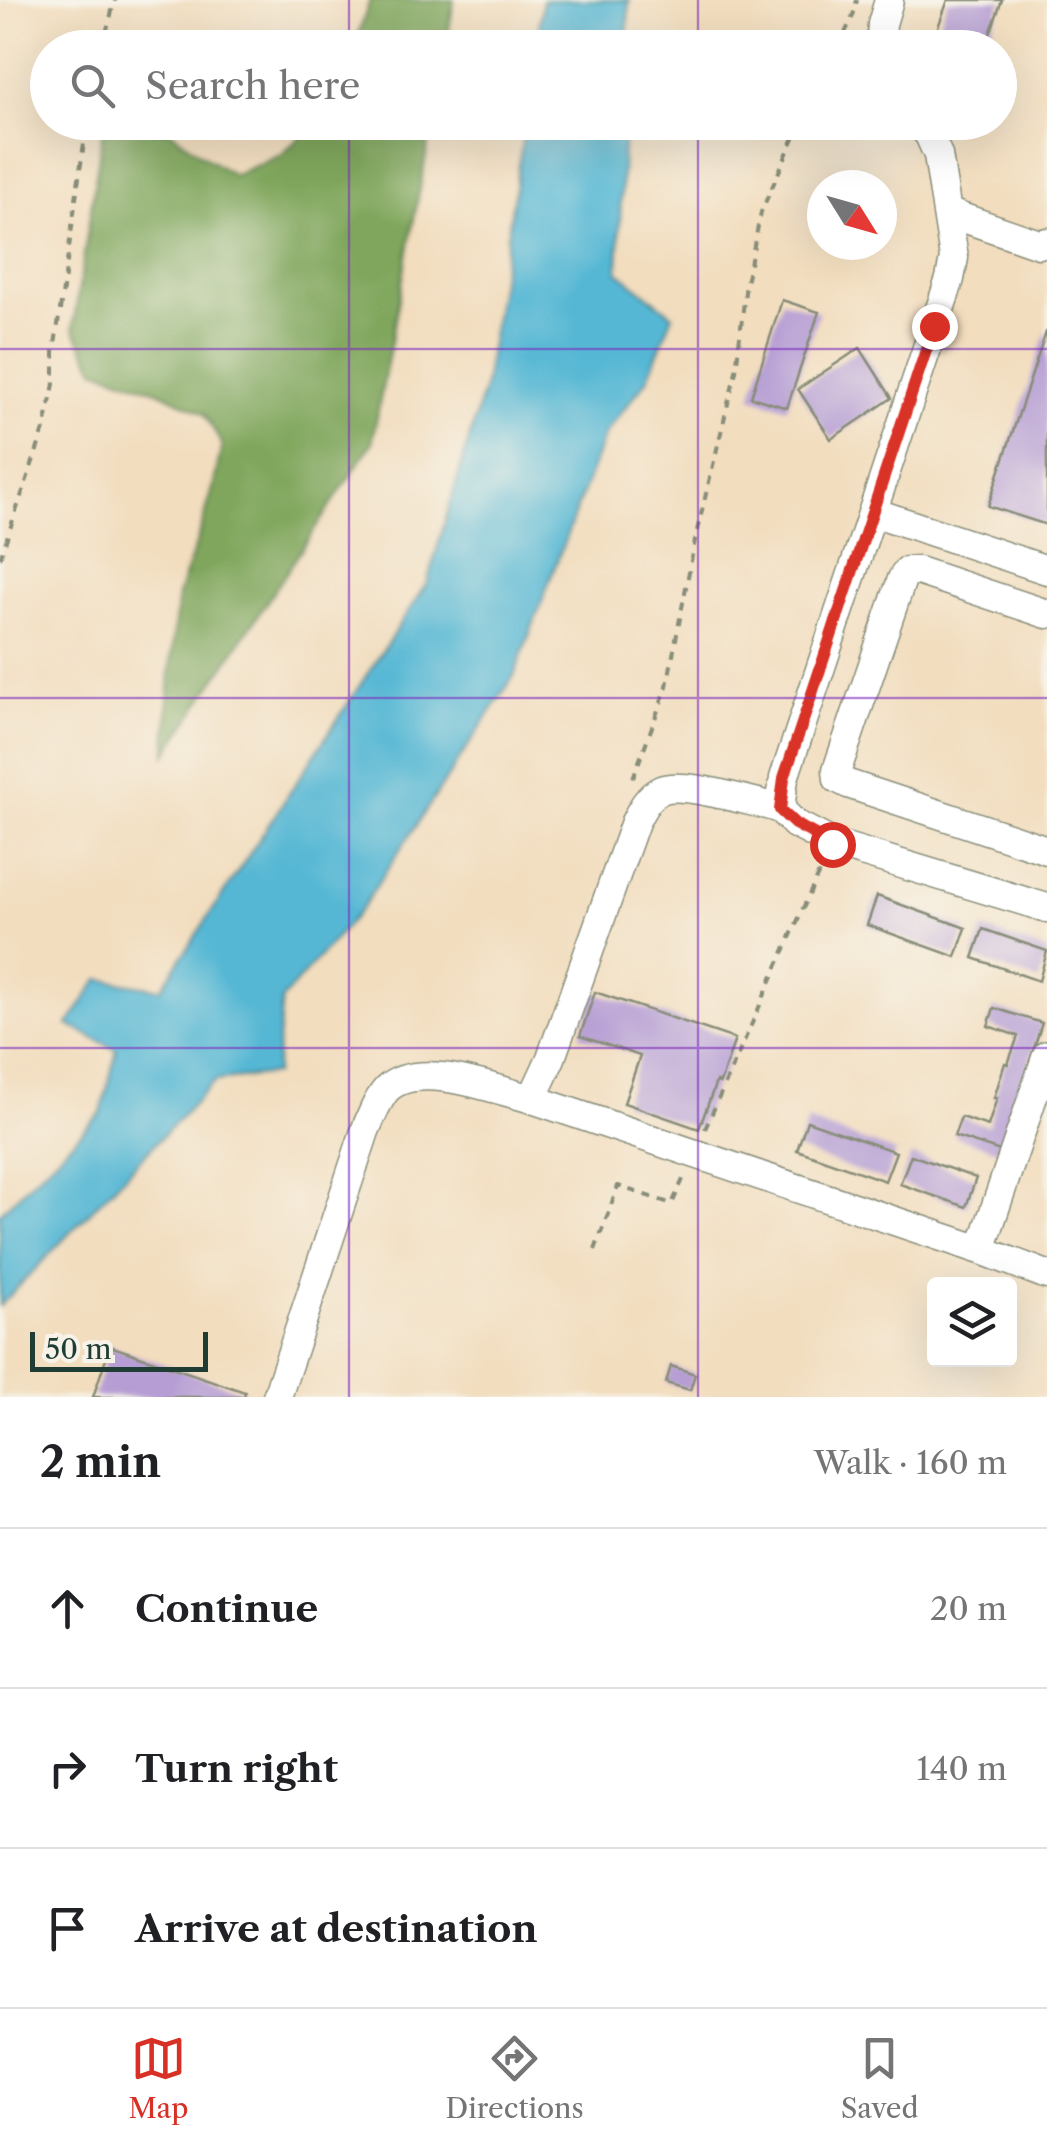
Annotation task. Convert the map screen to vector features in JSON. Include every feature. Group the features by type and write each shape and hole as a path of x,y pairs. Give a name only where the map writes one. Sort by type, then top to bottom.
{"street":[{"path":"883,30 889,0"},
{"path":"780,810 784,778 950,279 954,258 949,213 938,156 931,140"},
{"path":"949,213 1038,244 1047,242"},
{"path":"873,512 1047,570"},
{"path":"1047,614 918,571 907,571 838,779 1047,850"},
{"path":"532,1100 568,1013 635,822 649,800 663,789 684,788 780,810 795,824 832,844 1047,907"},
{"path":"981,1250 1047,1055"},
{"path":"277,1397 374,1109 386,1090 413,1076 468,1082 532,1100 1047,1274"}],"path":[{"path":"106,30 114,0"},
{"path":"846,30 857,0"},
{"path":"0,558 45,427 54,384 54,352 85,140"},
{"path":"632,779 667,686 696,535 736,371 746,284 760,212 793,140"},
{"path":"700,1142 832,844"},
{"path":"595,1250 618,1186 672,1204 688,1170"}],"green space":[{"path":"370,0 454,0 449,30 360,30"},
{"path":"101,140 182,140 234,175 281,155 297,140 429,140 372,443 166,754 178,594 199,536 222,445 204,413 160,392 95,369 73,328"}],"water":[{"path":"543,0 629,0 628,30 539,30"},
{"path":"522,140 623,140 618,272 673,315 647,380 605,433 514,676 362,908 282,999 275,1074 215,1081 0,1306 0,1213 101,1113 117,1050 68,1025 99,979 161,989 427,583 484,388"}],"building":[{"path":"948,0 1002,0 991,30 937,30"},
{"path":"782,300 819,312 787,408 751,397"},
{"path":"1047,332 1047,525 988,506"},
{"path":"860,348 892,398 831,439 798,389"},
{"path":"877,896 966,928 956,957 867,925"},
{"path":"983,929 1047,951 1039,981 973,958"},
{"path":"595,992 735,1039 699,1129 624,1103 640,1056 580,1036"},
{"path":"994,1008 1042,1023 1027,1070 1030,1071 1000,1151 954,1136 961,1117 988,1126 1005,1063 1008,1064 1018,1036 988,1026"},
{"path":"807,1121 896,1152 885,1181 797,1150"},
{"path":"911,1155 976,1178 966,1207 900,1184"},
{"path":"110,1346 245,1392 244,1397 93,1397"},
{"path":"671,1366 695,1374 690,1390 666,1383"}],"route":[{"path":"832,844 795,824 780,810 784,778 934,326"}]}
